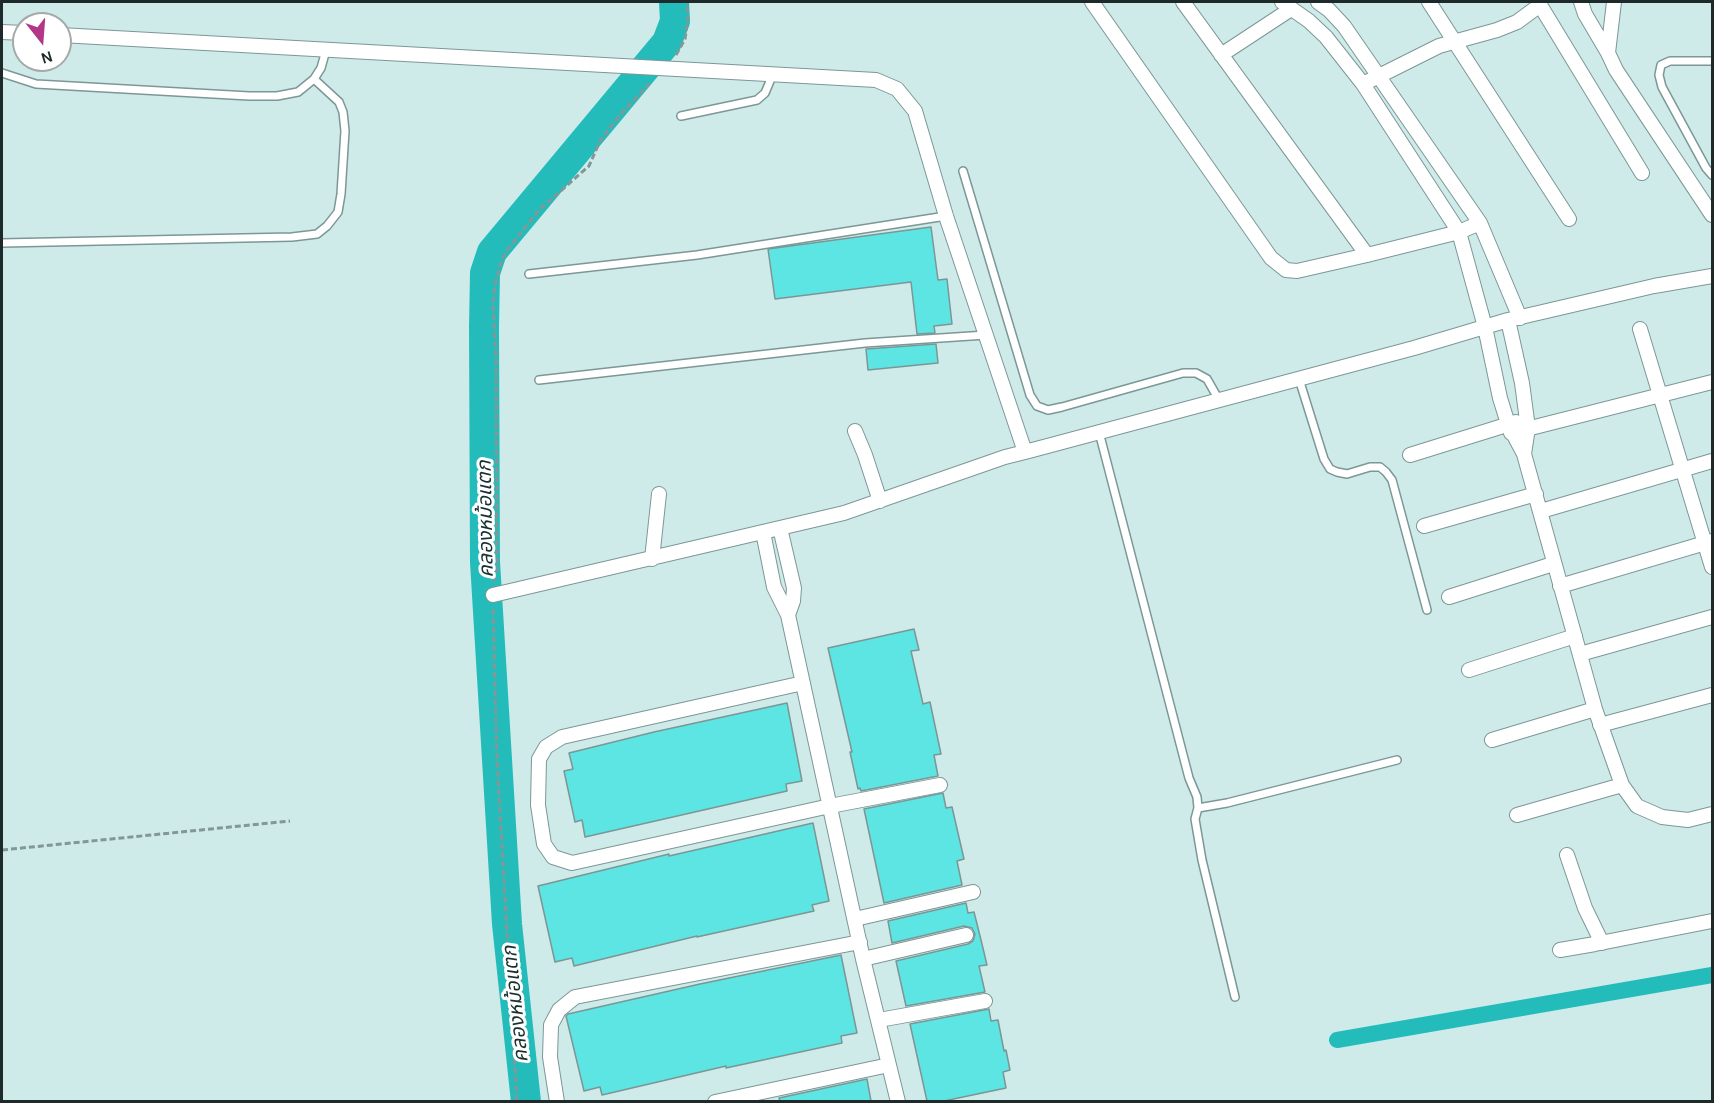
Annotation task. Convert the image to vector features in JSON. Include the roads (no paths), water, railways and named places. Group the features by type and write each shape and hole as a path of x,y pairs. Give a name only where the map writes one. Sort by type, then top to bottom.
{"street":[{"path":"1092,2 1278,266 1286,270 1298,271 1459,232 1480,223"},
{"path":"1183,2 1367,255"},
{"path":"1318,2 1344,26 1480,223 1514,319 1527,424 1524,454"},
{"path":"1429,2 1569,219"},
{"path":"1581,2 1585,14 1616,70 1713,215"},
{"path":"1608,53 1614,2"},
{"path":"1363,84 1439,46 1517,22 1539,3 1642,173"},
{"path":"1221,55 1287,5 1309,21 1326,37 1363,84 1459,232 1485,327 1500,398 1509,428 1524,454 1594,709 1622,785 1637,806 1662,817 1688,820 1713,814"},
{"path":"72,36 876,80 897,89 915,111 946,216 1024,452"},
{"path":"493,595 843,513 1005,457 1414,348 1514,319 1654,286 1713,276"},
{"path":"1640,329 1709,542 1713,567"},
{"path":"1410,455 1509,428 1713,382"},
{"path":"855,431 880,501"},
{"path":"1541,511 1713,461"},
{"path":"652,559 660,494"},
{"path":"1424,526 1536,494"},
{"path":"780,528 794,588 793,602 788,615"},
{"path":"763,532 774,587 788,615 863,959 898,1101"},
{"path":"1560,585 1709,542"},
{"path":"1449,597 1553,564"},
{"path":"1580,654 1713,617"},
{"path":"1469,670 1575,636"},
{"path":"803,683 562,737 546,747 539,759 538,805 544,844 553,857 572,863 830,806 940,785"},
{"path":"1600,725 1713,695"},
{"path":"1492,740 1594,709"},
{"path":"1517,815 1622,785"},
{"path":"1567,855 1585,909 1602,943"},
{"path":"855,919 973,892"},
{"path":"1560,950 1713,921"},
{"path":"863,959 966,935"},
{"path":"557,1101 550,1058 551,1025 559,1010 575,997 860,942"},
{"path":"879,1020 985,1001"},
{"path":"716,1101 889,1065"}],"lane":[{"path":"2,73 36,84 277,96 298,92 314,79 321,68 326,50"},
{"path":"1713,61 1670,61 1661,65 1659,75 1662,87 1706,168 1713,175"},
{"path":"681,116 757,100 765,93 774,74"},
{"path":"2,243 292,237 317,234 338,212 345,131 343,112 339,102 314,79"},
{"path":"963,171 1030,395 1037,406 1048,410 1062,407 1183,373 1196,373 1207,379 1219,400"},
{"path":"529,274 697,255 946,216"},
{"path":"539,380 865,343 986,335"},
{"path":"1299,379 1324,459 1330,469 1347,474 1370,467 1380,467 1392,480 1427,610"},
{"path":"1099,432 1189,778 1197,797 1198,808 1195,819 1202,860 1235,997"},
{"path":"1198,808 1227,803 1397,760"}],"waterway":[{"name":"คลองหม้อแตก","path":"526,1102 507,924 485,562 485,273 492,252 667,42 675,21 674,2"},
{"path":"1337,1040 1712,975"}]}
